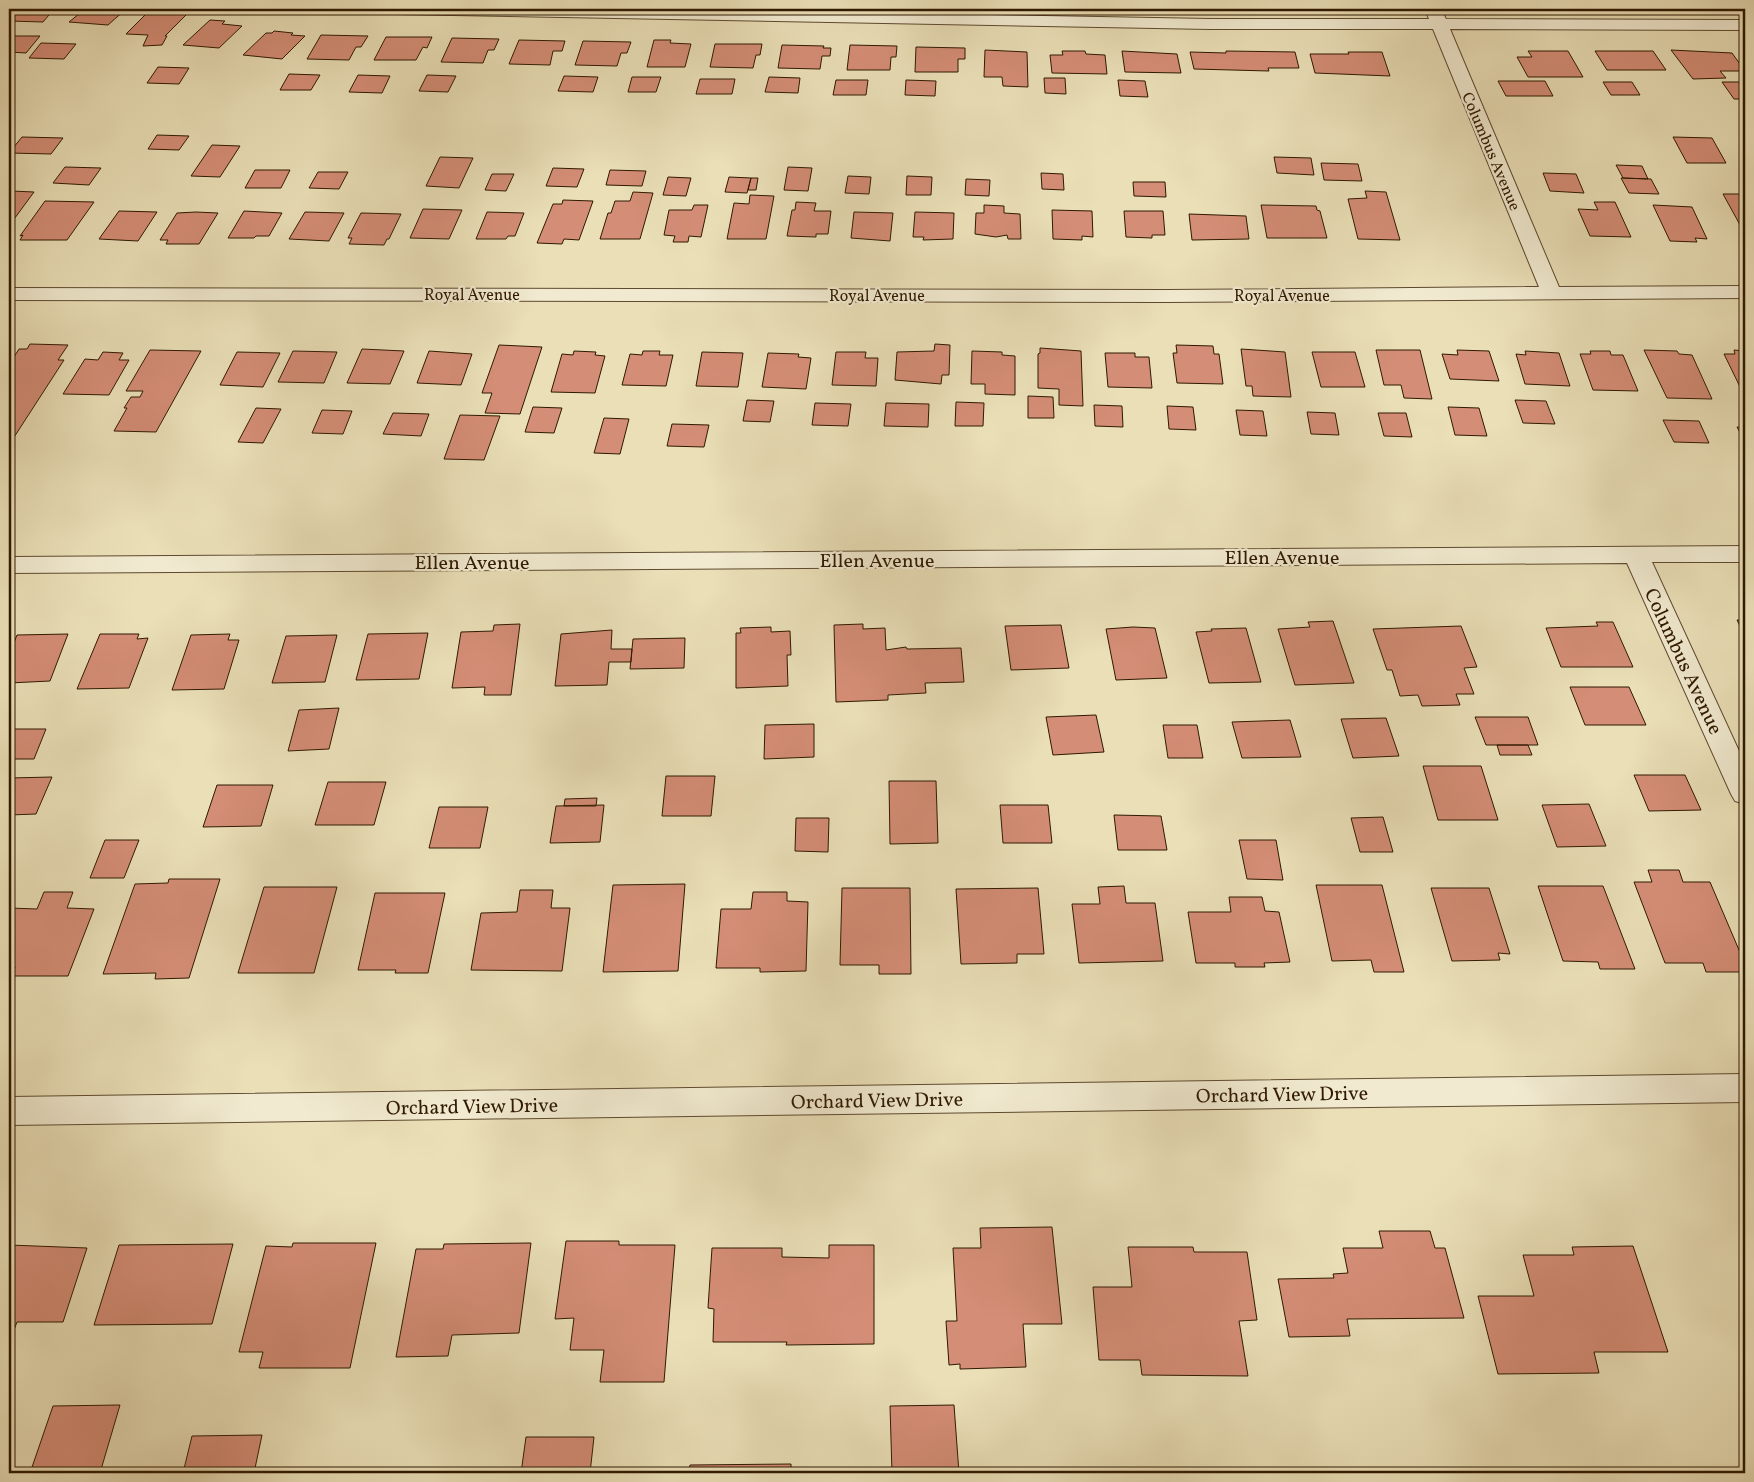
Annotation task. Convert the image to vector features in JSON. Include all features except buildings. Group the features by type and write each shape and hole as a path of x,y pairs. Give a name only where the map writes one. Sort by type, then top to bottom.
{"street":[{"path":"395,9 1017,15 1200,24 1436,16 1745,25"},
{"name":"Columbus Avenue","path":"1436,16 1551,292"},
{"name":"Royal Avenue","path":"9,294 1167,296 1745,292"},
{"name":"Ellen Avenue","path":"9,565 1745,554"},
{"name":"Columbus Avenue","path":"1636,555 1745,794"},
{"name":"Orchard View Drive","path":"9,1111 1745,1088"}]}
